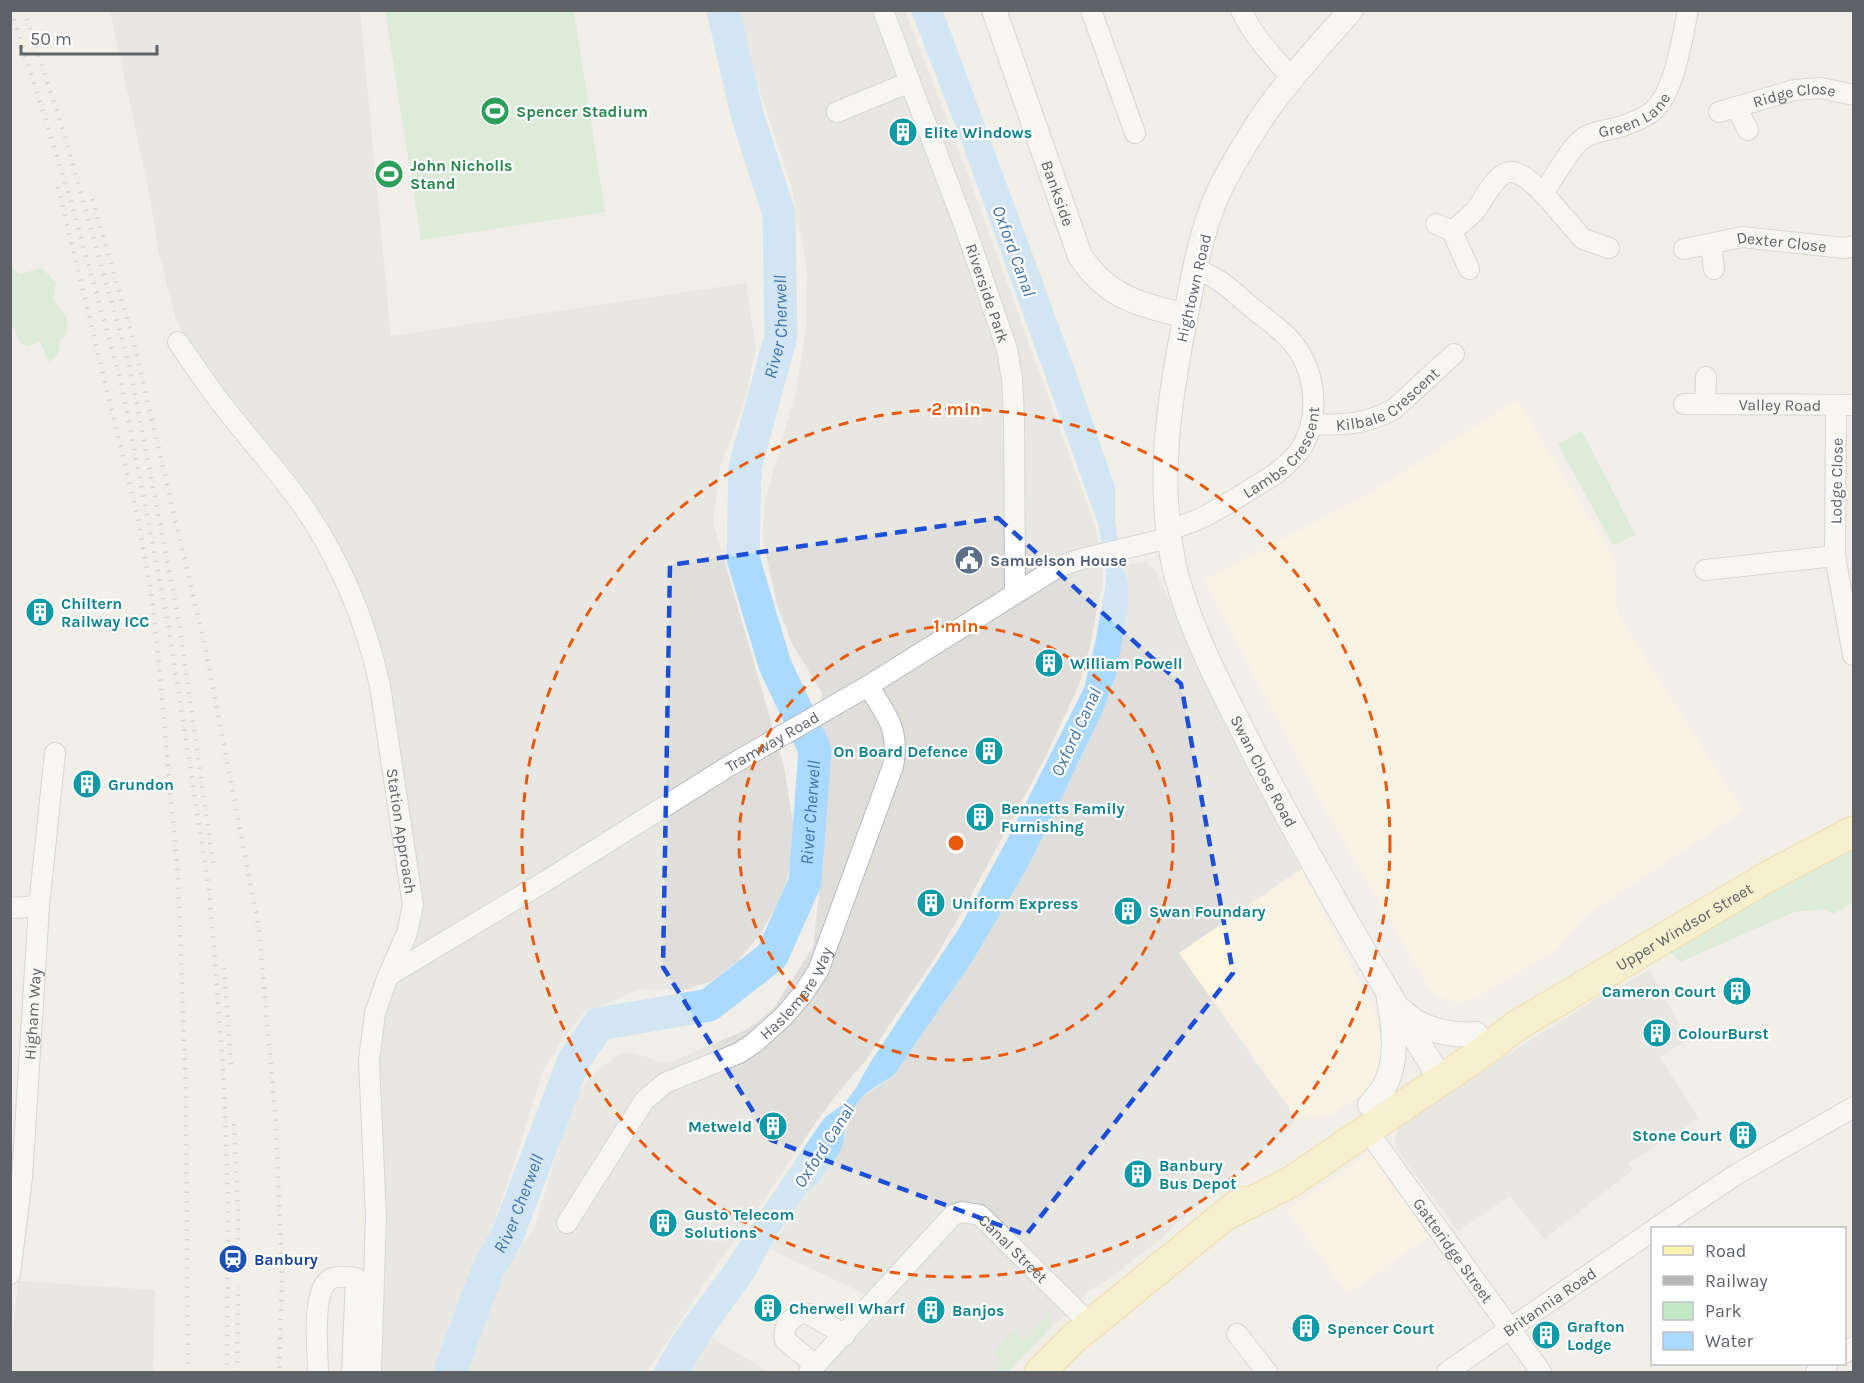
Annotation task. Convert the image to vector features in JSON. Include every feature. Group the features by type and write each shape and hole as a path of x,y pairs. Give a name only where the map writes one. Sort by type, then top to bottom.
{"main road":[{"name":"Upper Windsor Street","path":"1436,1072 1481,1053 1516,1026 1769,876 1854,831"},
{"name":"Upper Windsor Street","path":"1040,1372 1097,1318 1226,1215 1278,1167 1369,1117 1436,1072 1476,1034 1516,1026"}],"street":[{"name":"Riverside Park","path":"883,10 966,230 1007,350 1012,380 1014,417 1016,593"},
{"name":"Bankside","path":"994,10 1080,256 1098,279 1123,297 1185,316"},
{"path":"1091,10 1135,133"},
{"path":"1242,10 1247,23 1292,78"},
{"name":"Hightown Road","path":"1168,533 1165,491 1169,410 1185,316 1202,237 1225,180 1267,110 1351,10"},
{"name":"Green Lane","path":"1543,193 1580,140 1590,134 1613,130 1644,118 1663,100 1670,84 1688,10"},
{"path":"837,112 910,82"},
{"name":"Ridge Close","path":"1748,130 1728,110 1794,90 1821,88 1854,94"},
{"path":"1469,269 1444,228 1475,211 1499,176 1507,172 1515,171 1524,176 1543,193 1583,238 1609,248"},
{"name":"Dexter Close","path":"1684,249 1742,237 1844,248 1854,246"},
{"name":"Dexter Close","path":"1711,244 1714,269"},
{"name":"Lambs Crescent","path":"1168,533 1198,519 1274,475 1294,458 1301,449 1311,424 1313,408 1306,362 1297,348 1217,279 1194,270"},
{"name":"Station Approach","path":"178,342 231,416 303,506 340,569 369,641 380,686 413,905 407,933 387,976 375,1013 369,1060 376,1217 370,1372"},
{"name":"Kilbale Crescent","path":"1311,424 1336,426 1372,420 1385,414 1394,409 1454,354"},
{"path":"1705,405 1706,377"},
{"name":"Valley Road","path":"1684,404 1845,406"},
{"name":"Lodge Close","path":"1845,406 1835,556 1853,655"},
{"name":"Tramway Road","path":"387,976 549,879 781,734 832,708 1058,567 1133,546 1168,533"},
{"name":"Swan Close Road","path":"1168,533 1186,606 1223,691 1320,876 1436,1072"},
{"path":"1705,570 1835,556"},
{"name":"Haslemere Way","path":"567,1223 644,1101 665,1083 739,1053 754,1043 795,1002 818,971 893,766 896,751 896,738 892,724 868,686"},
{"name":"Higham Way","path":"10,1274 22,1178 39,906 54,753"},
{"path":"10,908 39,906"},
{"name":"Swan Close Road","path":"1387,990 1398,1008 1408,1017 1425,1026 1451,1034 1476,1034"},
{"name":"Swan Close Road","path":"1369,1117 1388,1081 1392,1060 1393,1027 1387,990"},
{"name":"Britannia Road","path":"1658,1227 1737,1174 1854,1107"},
{"name":"Gatteridge Street","path":"1369,1117 1509,1328 1541,1372"},
{"name":"Canal Street","path":"812,1369 953,1215 962,1212 980,1215 1097,1318"},
{"name":"Britannia Road","path":"1447,1372 1651,1232"},
{"path":"318,1372 320,1292 332,1278 356,1278 352,1372"},
{"path":"812,1369 785,1340 784,1335 789,1321 802,1313 809,1314 845,1335"},
{"path":"1237,1334 1267,1372"}],"highlighted area":[{"path":"998,518 1181,684 1233,973 1026,1235 771,1140 663,967 670,565"}],"shaded area":[{"path":"110,11 360,11 391,336 746,283 756,348 745,401 720,468 713,522 784,766 795,836 787,880 775,909 758,937 738,961 712,981 684,990 639,989 583,1014 562,1041 543,1071 456,1336 437,1372 378,1372 373,1100 386,1004 403,972 422,916 415,861 377,642 176,321 158,250 150,197"},
{"path":"733,11 905,11 957,145 1096,528 1103,572 1103,588 1079,685 1045,758 967,903 932,963 866,1060 816,1122 752,1218 714,1269 647,1372 457,1372 477,1317 494,1280 534,1230 576,1095 594,1073 619,1054 633,1052 660,1062 673,1061 748,1029 773,1009 813,947 819,894 822,692 793,646 777,604 762,537 765,501 797,387 806,326 807,270 791,185"},
{"path":"1517,400 1615,560 1617,613 1743,811 1586,915 1556,950 1476,998 1464,1002 1450,1001 1438,996 1428,986 1324,808 1204,580 1367,495"},
{"path":"1146,562 1156,571 1220,715 1301,869 1179,953 1296,1118 1291,1126 1224,1180 1162,1238 1106,1281 1090,1290 1008,1372 797,1372 869,1296 770,1249 807,1192 817,1184 844,1138 852,1110 861,1098 894,1075 973,960 1026,870 1112,689 1128,609 1128,583 1122,565"},
{"path":"1301,869 1374,1010 1380,1036 1382,1065 1373,1087 1331,1115 1296,1118 1179,953"},
{"path":"1650,970 1683,1031 1690,1039 1660,1057 1699,1118 1629,1163 1633,1170 1544,1239 1510,1196 1458,1231 1395,1146 1395,1138 1400,1126 1412,1115 1599,997"},
{"path":"1371,1152 1428,1236 1348,1294 1287,1210"},
{"path":"18,1281 155,1290 153,1372 11,1372 11,1346"},
{"path":"711,1338 761,1367 773,1372 690,1372"}],"green space":[{"name":"Spencer Stadium","path":"385,11 574,11 605,212 421,240"},
{"path":"11,267 20,274 42,268 56,283 53,299 67,320 67,331 65,337 61,338 58,354 49,362 40,341 27,347 19,342 11,324"},
{"path":"1582,431 1635,535 1613,545 1558,444"},
{"path":"1853,848 1853,902 1833,914 1824,909 1794,912 1680,962 1669,950 1819,865"},
{"path":"1049,1313 1051,1326 1008,1372 993,1372 1002,1362 993,1353 1013,1331 1024,1341"}],"water":[{"name":"Oxford Canal","path":"911,11 943,11 1073,364 1115,487 1115,520 1122,565 1128,583 1128,609 1116,675 1103,711 1026,870 973,960 894,1075 866,1093 856,1104 847,1123 841,1150 817,1184 807,1192 777,1235 754,1277 690,1372 652,1372 676,1331 724,1266 825,1117 844,1104 856,1088 961,925 1084,688 1095,643 1106,573 1099,527 962,143"},
{"path":"479,1267 494,1280 477,1317 457,1372 437,1372 456,1336"}],"waterway":[{"name":"River Cherwell","path":"450,1372 487,1272 508,1234 574,1060 599,1024 709,1005 772,956 805,882 815,750 775,665 743,558 745,467 781,336 779,214 747,114 723,10"}],"railway":[{"path":"11,10 70,198 122,386 169,629 209,890 216,974 224,1084 228,1199 227,1372"},
{"path":"24,10 64,133 130,368 179,622 214,870"},
{"path":"58,187 138,519 151,592 159,664 178,879 186,1097 188,1372"},
{"path":"92,199 132,335 205,646 259,929 276,1125 282,1276 279,1372"},
{"path":"224,968 231,1067"},
{"path":"234,1124 238,1265"},
{"path":"237,1372 238,1286"}],"place":[{"name":"Spencer Stadium","path":"495,111"},
{"name":"Elite Windows","path":"903,132"},
{"name":"John Nicholls Stand","path":"389,174"},
{"name":"Samuelson House","path":"969,560"},
{"name":"Chiltern Railway ICC","path":"40,612"},
{"name":"William Powell","path":"1049,663"},
{"name":"On Board Defence","path":"989,751"},
{"name":"Grundon","path":"87,784"},
{"name":"Bennetts Family Furnishing","path":"980,817"},
{"name":"Uniform Express","path":"931,903"},
{"name":"Swan Foundary","path":"1128,911"},
{"name":"Cameron Court","path":"1737,991"},
{"name":"ColourBurst","path":"1657,1033"},
{"name":"Metweld","path":"773,1126"},
{"name":"Stone Court","path":"1743,1135"},
{"name":"Banbury Bus Depot","path":"1138,1174"},
{"name":"Gusto Telecom Solutions","path":"663,1223"},
{"name":"Banbury","path":"233,1259"},
{"name":"Cherwell Wharf","path":"768,1308"},
{"name":"Banjos","path":"931,1310"},
{"name":"Spencer Court","path":"1306,1328"},
{"name":"Grafton Lodge","path":"1546,1335"}]}
